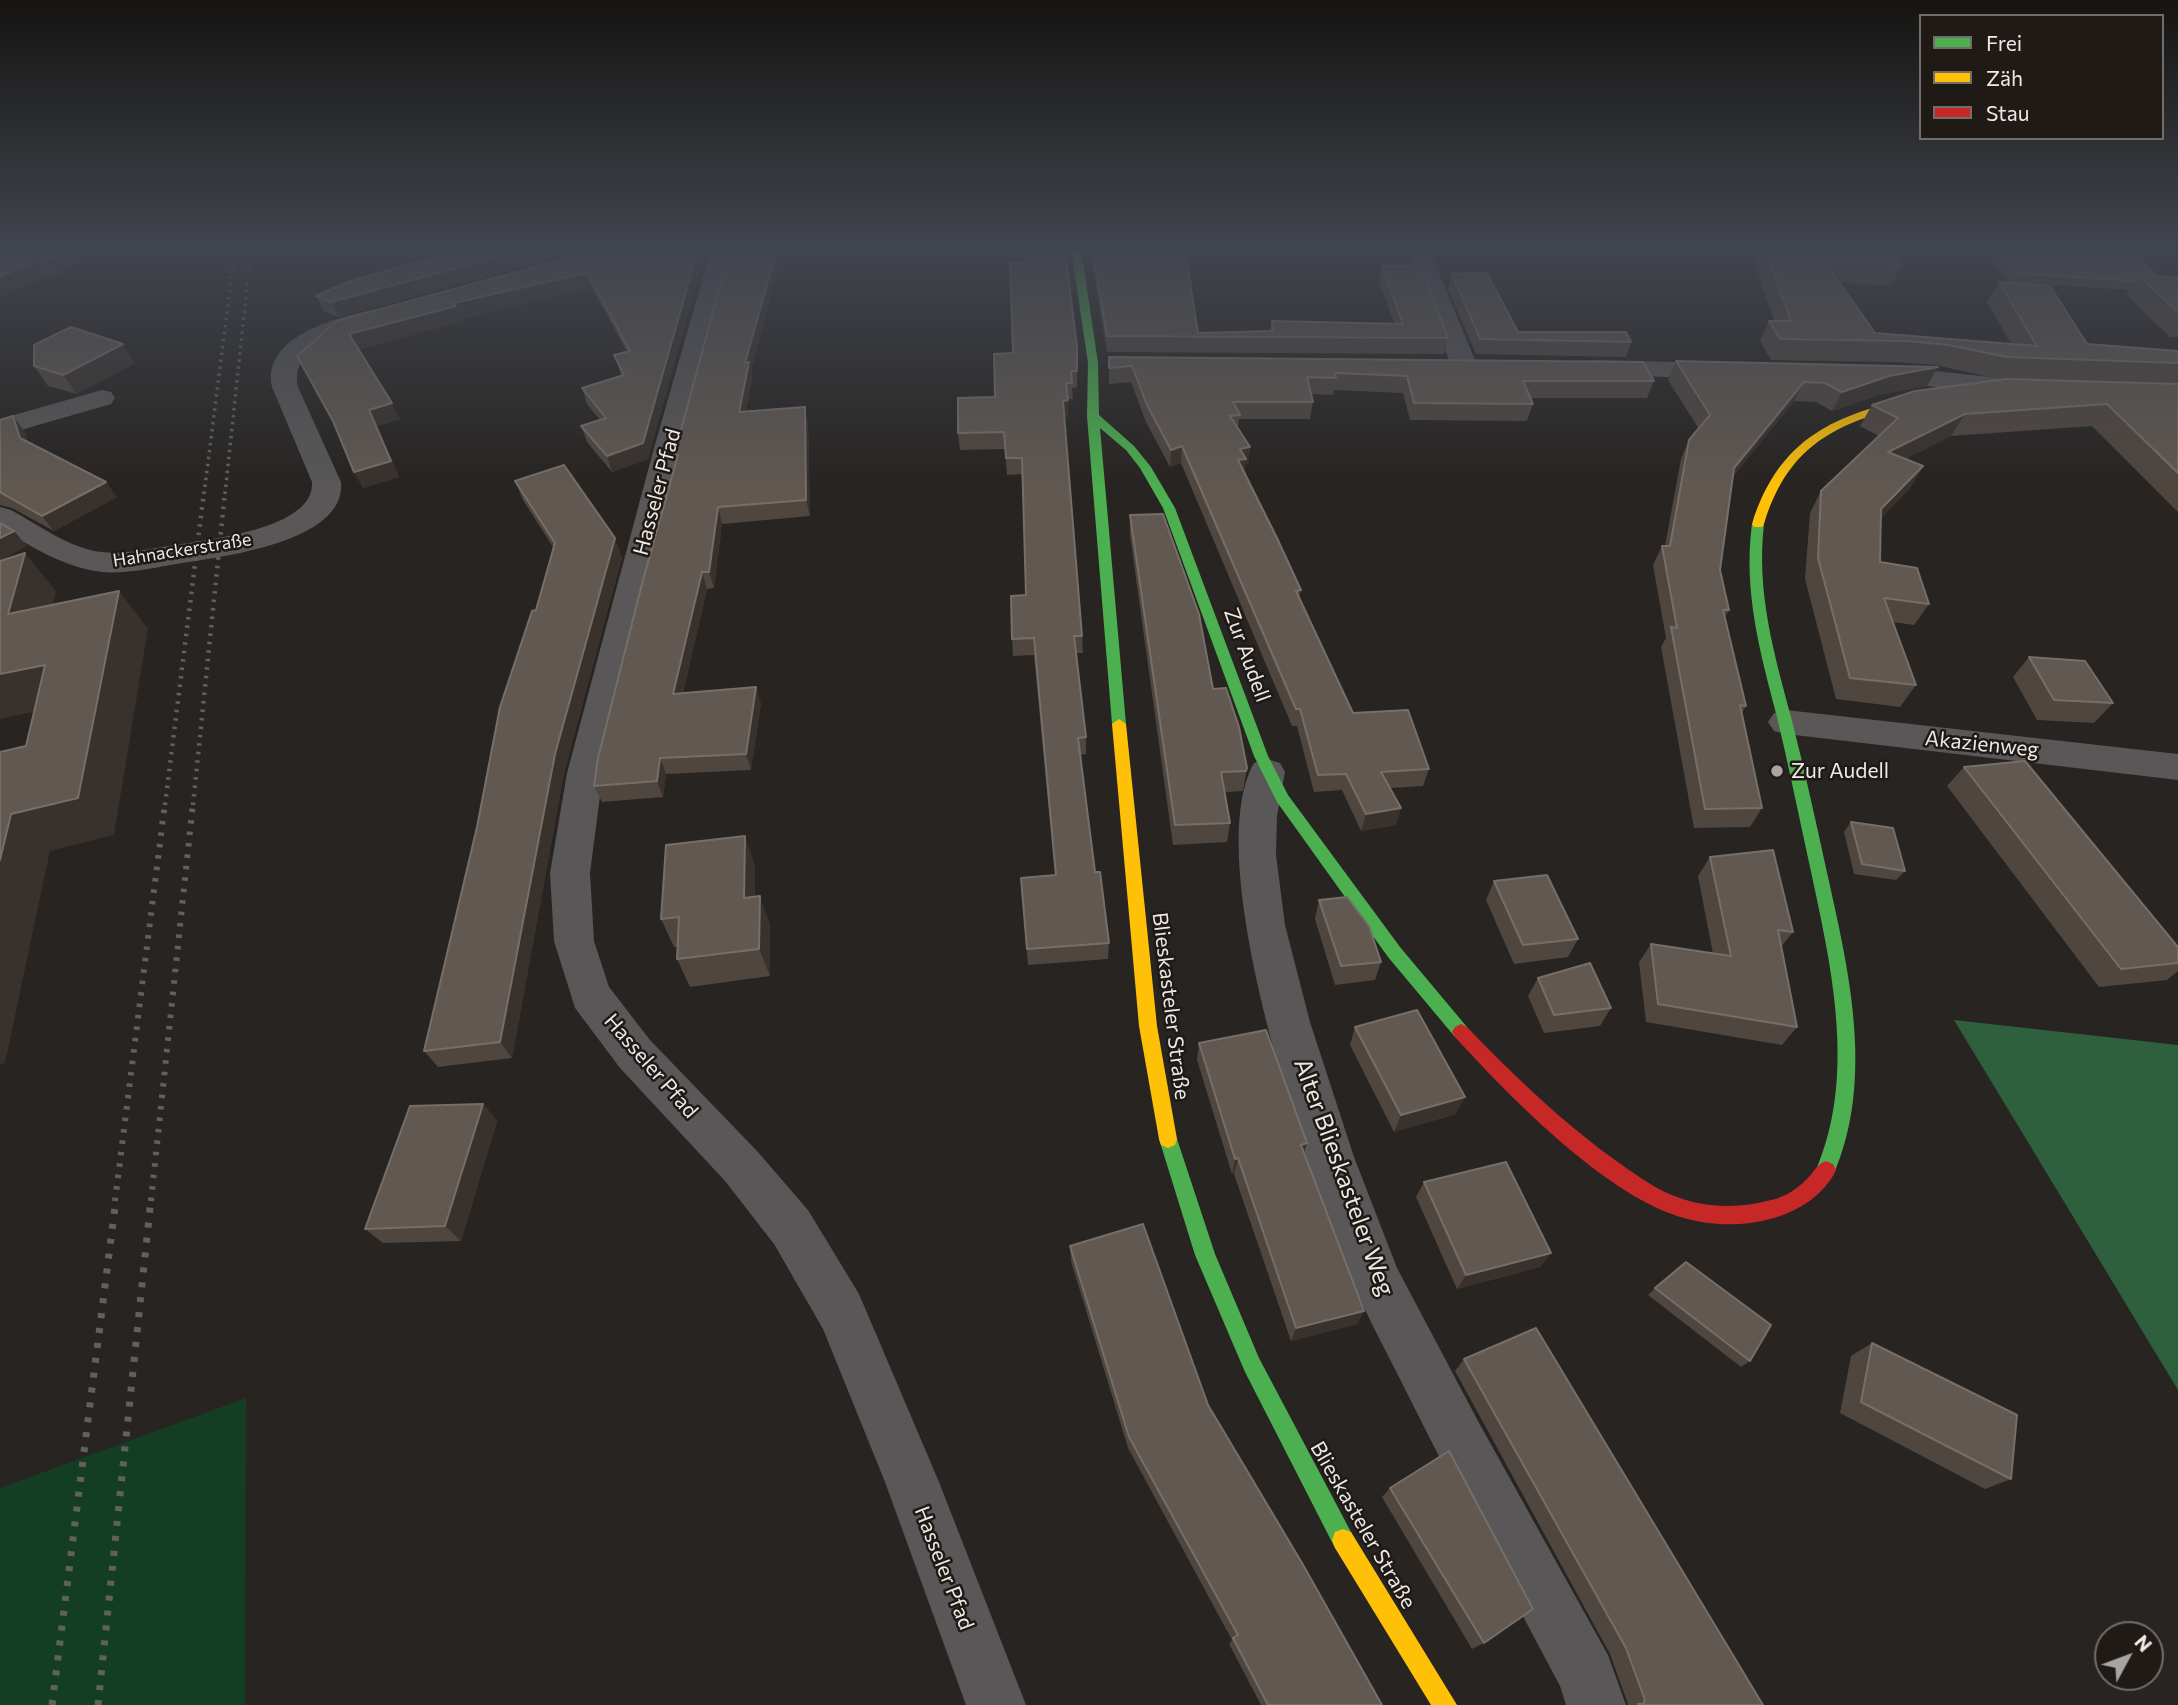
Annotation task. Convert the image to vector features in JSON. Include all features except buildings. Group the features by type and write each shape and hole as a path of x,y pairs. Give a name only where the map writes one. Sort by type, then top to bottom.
{"street":[{"name":"Hahnackerstraße","path":"0,516 69,552 102,562 239,545 275,533 299,521 324,500 327,482 285,387 283,370 292,355 310,340 334,329"},
{"name":"Hasseler Pfad","path":"702,329 668,448 585,773 570,873 574,941 590,995 635,1054 741,1166 791,1227 841,1312 912,1482 996,1705"},
{"name":"Blieskasteler Straße","path":"1088,329 1093,363 1093,416 1107,602 1148,1026 1168,1139 1205,1255 1252,1365 1344,1542 1444,1705"},
{"path":"1450,329 1464,365"},
{"path":"1093,363 1121,363"},
{"path":"1437,365 1491,365"},
{"path":"1571,367 1744,372"},
{"path":"1855,372 1935,376 1994,389 2055,390"},
{"name":"Zur Audell","path":"1093,416 1129,444 1149,469 1176,522 1267,772 1392,952 1485,1060 1578,1144 1629,1181 1667,1203 1701,1213 1749,1215 1779,1208 1806,1195 1828,1167 1840,1125 1848,1056 1839,966 1786,722 1768,662 1753,583 1761,512 1774,478 1797,450 1825,429 1860,412 1937,396 1994,389"},
{"path":"0,428 102,398"},
{"path":"35,568 69,552"},
{"name":"Akazienweg","path":"1786,722 2178,767"},
{"name":"Alter Blieskasteler Weg","path":"1267,772 1258,816 1257,855 1265,925 1289,1023 1331,1157 1378,1282 1459,1440 1587,1676 1596,1705"}],"green space":[{"path":"1954,1020 2178,1045 2178,1390"},
{"path":"246,1398 245,1705 0,1705 0,1488"}],"railway":[{"path":"204,494 225,329"},
{"path":"225,494 243,329"},
{"path":"165,805 204,492"},
{"path":"193,805 225,492"},
{"path":"115,1201 165,803"},
{"path":"151,1201 193,803"},
{"path":"52,1705 116,1199"},
{"path":"98,1705 151,1199"}],"traffic: fast":[{"path":"1088,329 1093,363 1093,416 1119,724"},
{"path":"1093,416 1130,448 1145,467 1169,508 1261,756 1282,798 1394,952 1461,1032"},
{"path":"1758,524 1754,573 1760,622 1825,897 1845,1013 1846,1072 1843,1103 1837,1137 1826,1170"},
{"path":"1168,1139 1205,1255 1252,1365 1343,1540"}],"traffic: slow":[{"path":"1758,524 1767,496 1780,473 1797,453 1817,437 1865,413 1919,399"},
{"path":"1119,724 1148,1026 1168,1139"},
{"path":"1343,1540 1445,1705"}],"traffic: jam":[{"path":"1461,1032 1513,1085 1569,1135 1631,1182 1672,1205 1727,1215 1771,1210 1806,1193 1826,1170"}],"place":[{"name":"Zur Audell","path":"1777,771"}]}
